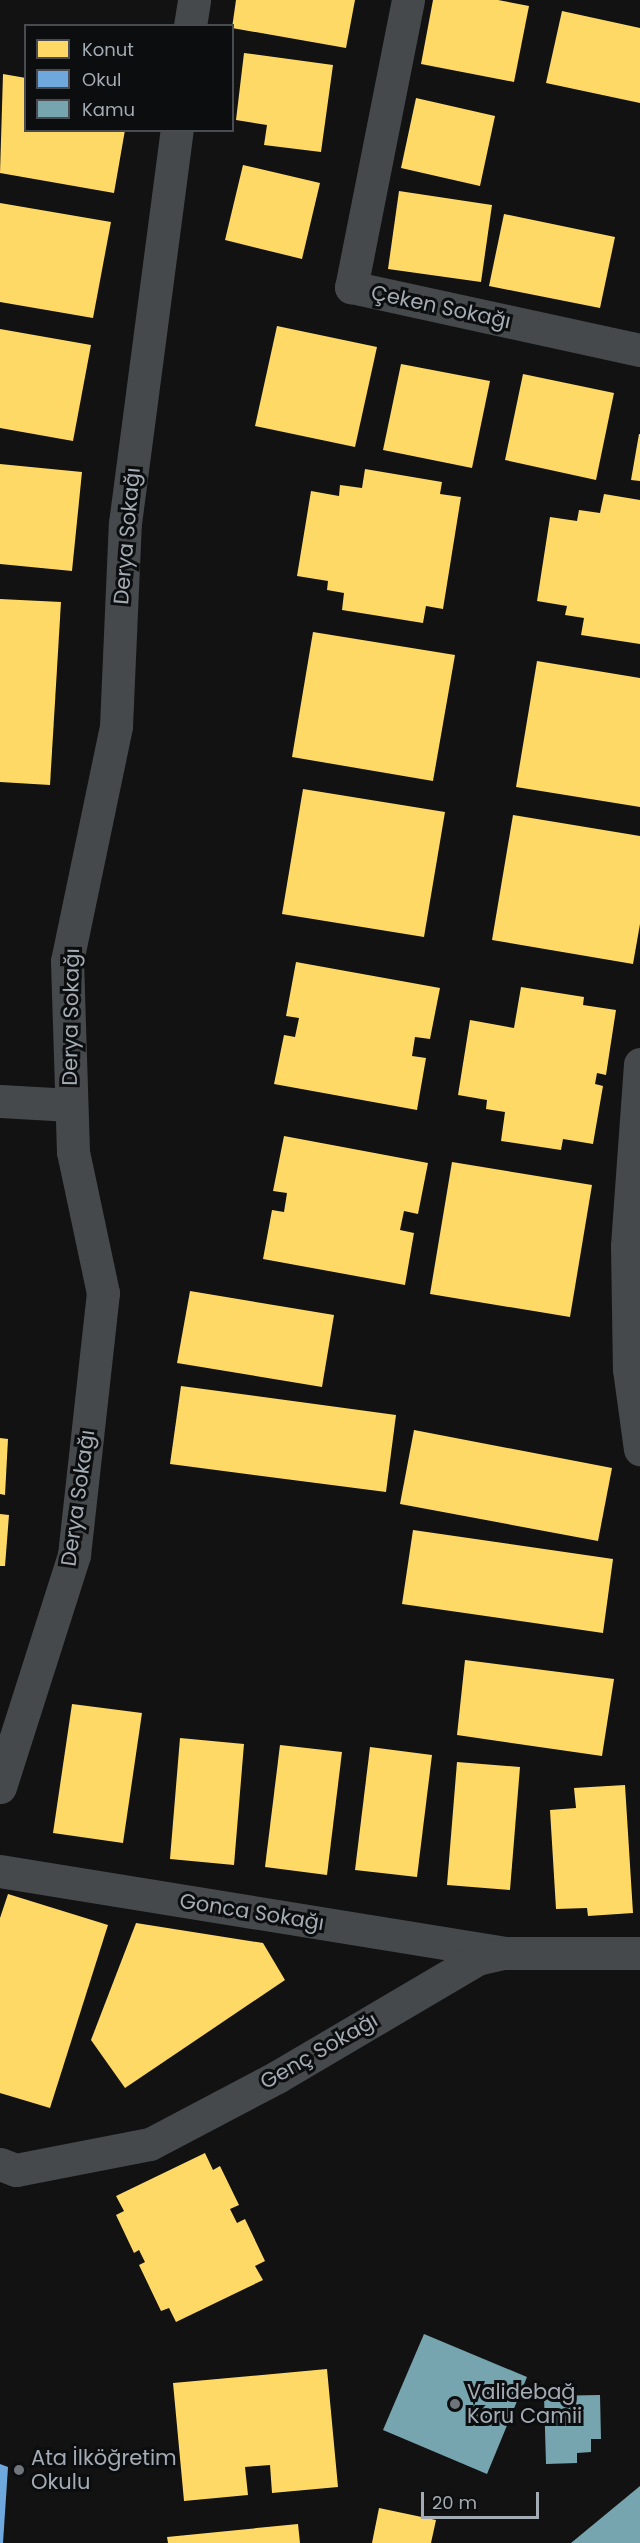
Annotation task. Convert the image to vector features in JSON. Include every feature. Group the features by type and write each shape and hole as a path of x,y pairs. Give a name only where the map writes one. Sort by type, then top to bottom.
{"street":[{"path":"190,24 194,0"},
{"name":"Çeken Sokağı","path":"408,0 351,287 640,350"},
{"name":"Derya Sokağı","path":"0,1787 74,1555 103,1293 73,1152 68,961 116,726 125,523 177,132"},
{"path":"640,1064 627,1246 629,1369 640,1449"},
{"path":"0,1101 70,1105"},
{"name":"Gonca Sokağı","path":"0,1871 504,1953"},
{"name":"Genç Sokağı","path":"0,2164 16,2170 150,2144 277,2077 477,1959 504,1953 640,1953"}],"building: Konut":[{"path":"236,0 355,0 346,48 234,28"},
{"path":"433,0 498,0 529,6 514,82 421,64"},
{"path":"562,11 640,28 640,103 546,83"},
{"path":"244,53 333,65 321,152 264,145 267,125 236,120"},
{"path":"3,74 24,78 24,132 125,132 114,193 0,173"},
{"path":"416,98 495,116 480,186 401,168"},
{"path":"243,165 320,183 302,259 225,240"},
{"path":"399,191 492,205 481,282 388,269"},
{"path":"0,203 111,222 93,318 0,302"},
{"path":"504,214 615,237 600,308 489,286"},
{"path":"277,326 377,347 355,447 255,426"},
{"path":"0,329 91,345 73,441 0,428"},
{"path":"401,364 490,381 472,468 383,450"},
{"path":"523,374 614,393 596,480 505,460"},
{"path":"640,434 640,481 631,480"},
{"path":"0,464 82,472 72,571 0,564"},
{"path":"365,469 442,482 440,494 461,497 443,609 426,606 423,623 342,610 344,593 327,590 328,581 297,576 311,491 339,496 340,485 362,488"},
{"path":"604,494 640,500 640,644 581,635 584,618 565,615 567,606 537,601 550,517 577,521 579,510 600,513"},
{"path":"0,599 61,602 50,785 0,782"},
{"path":"313,632 455,655 433,781 292,757"},
{"path":"537,661 640,678 640,807 516,787"},
{"path":"303,789 445,812 424,937 282,914"},
{"path":"513,815 640,836 640,924 633,964 492,940"},
{"path":"296,962 440,988 430,1039 415,1037 412,1056 426,1058 417,1110 274,1084 284,1035 295,1037 299,1018 286,1016"},
{"path":"521,987 584,997 583,1005 616,1010 606,1075 597,1073 595,1084 603,1086 593,1144 563,1139 561,1150 501,1141 505,1112 486,1109 487,1100 458,1095 470,1020 514,1028"},
{"path":"284,1136 428,1163 418,1214 404,1211 400,1230 414,1233 405,1285 263,1259 272,1210 284,1212 287,1193 273,1191"},
{"path":"452,1162 592,1185 570,1317 430,1294"},
{"path":"190,1291 334,1315 322,1387 177,1363"},
{"path":"181,1386 396,1415 386,1492 170,1464"},
{"path":"414,1430 612,1468 598,1541 400,1504"},
{"path":"0,1438 8,1439 5,1495 0,1494"},
{"path":"0,1514 9,1515 5,1566 0,1566"},
{"path":"413,1530 613,1559 603,1633 402,1604"},
{"path":"465,1660 614,1679 602,1756 457,1735"},
{"path":"72,1704 142,1713 123,1843 53,1833"},
{"path":"180,1738 244,1744 234,1865 170,1859"},
{"path":"280,1745 342,1752 327,1875 265,1867"},
{"path":"370,1747 432,1755 417,1877 355,1870"},
{"path":"457,1762 520,1767 510,1890 447,1885"},
{"path":"625,1785 633,1913 588,1916 587,1908 556,1909 550,1810 576,1808 574,1788"},
{"path":"8,1894 108,1925 50,2108 0,2093 0,1918"},
{"path":"136,1923 263,1943 285,1980 125,2088 91,2040"},
{"path":"205,2153 213,2170 220,2166 239,2205 230,2209 237,2223 245,2219 265,2261 255,2266 263,2280 176,2322 169,2308 161,2311 139,2265 145,2262 139,2250 134,2253 116,2215 124,2211 116,2196"},
{"path":"327,2369 338,2487 272,2493 270,2465 245,2467 248,2495 184,2501 173,2383"},
{"path":"379,2508 436,2520 431,2543 372,2543"},
{"path":"298,2524 300,2543 168,2543 167,2537"}],"building: Okul":[{"name":"Ata İlköğretim Okulu","path":"0,2464 8,2467 3,2543 0,2543"}],"building: Kamu":[{"name":"Validebağ Koru Camii","path":"424,2334 527,2377 487,2474 383,2430"},
{"path":"600,2395 601,2439 591,2439 591,2452 577,2453 577,2463 546,2464 544,2396"},
{"path":"640,2486 640,2543 571,2543"}],"place":[{"name":"Validebağ Koru Camii","path":"455,2404"},
{"name":"Ata İlköğretim Okulu","path":"19,2470"}]}
